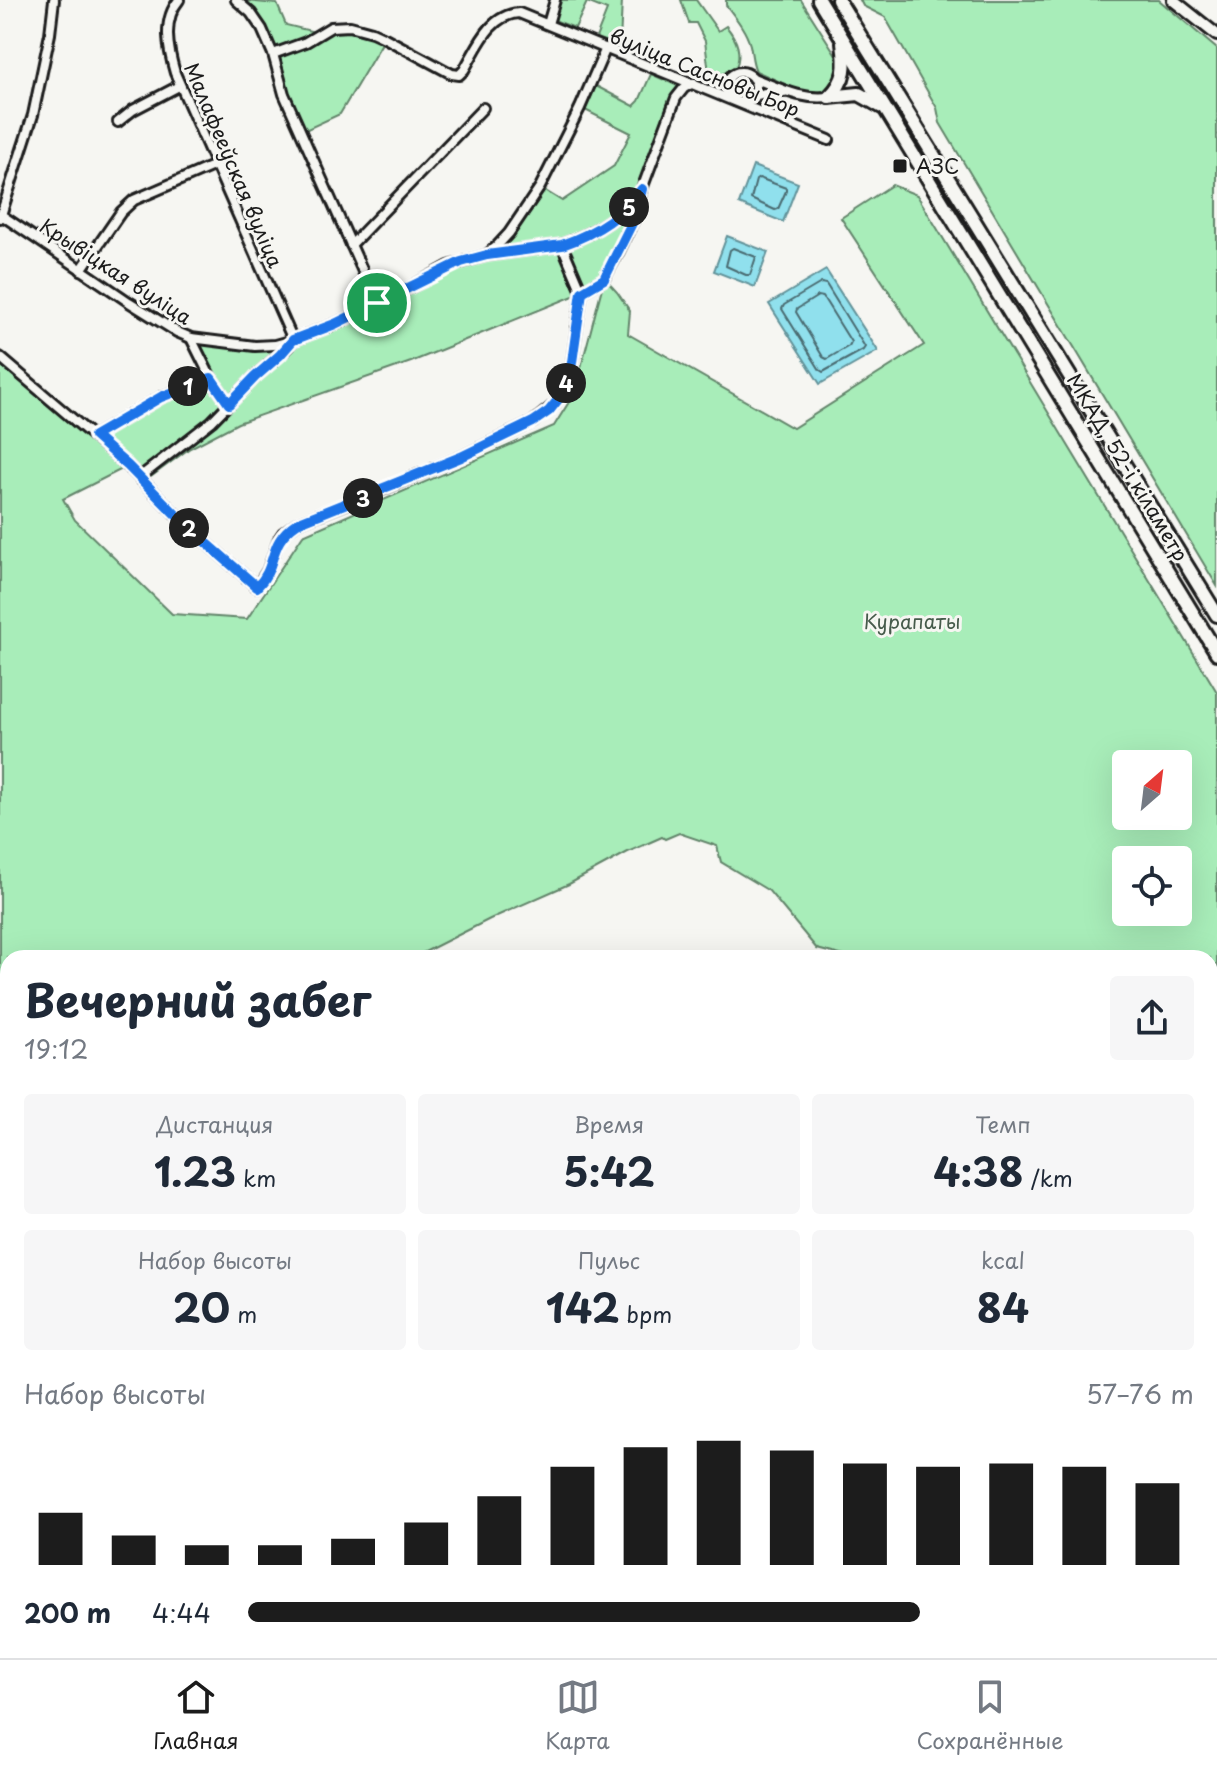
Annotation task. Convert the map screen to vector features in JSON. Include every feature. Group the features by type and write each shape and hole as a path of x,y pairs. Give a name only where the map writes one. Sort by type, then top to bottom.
{"highway":[{"name":"МКАД, 52-і кіламетр","path":"819,0 1217,653"},
{"name":"МКАД, 52-і кіламетр","path":"838,0 1217,615"},
{"path":"829,97 837,89 846,63 842,35"},
{"path":"829,97 859,94 886,110"}],"main road":[{"path":"1173,0 1217,35"}],"street":[{"path":"1,216 33,115 54,0"},
{"name":"Малафееўская вуліца","path":"179,0 170,12 168,29 179,86 293,340"},
{"path":"236,0 257,20 273,54 284,94 377,303"},
{"path":"548,24 555,0"},
{"name":"вуліца Сасновы Бор","path":"273,54 306,42 331,27 350,26 372,32 459,75 493,23 502,16 519,13 829,140"},
{"path":"487,255 509,233 540,187 606,48"},
{"path":"705,88 739,72 806,98 829,97"},
{"path":"752,77 756,86 753,96 755,103 765,114"},
{"path":"729,78 728,95 735,101 745,101 769,92 788,92"},
{"path":"582,292 604,279 635,217 642,189 676,98 693,83"},
{"path":"118,122 133,110 179,86"},
{"path":"351,245 483,108"},
{"path":"81,270 121,212 134,200 215,165"},
{"name":"Крывіцкая вуліца","path":"1,216 160,322 191,338 255,346 275,345 335,324 449,266 487,255 562,245 607,222 632,203 642,189"},
{"path":"0,357 140,477 186,525 257,587 268,570 279,539 297,523 461,457 549,411 561,396 571,369 582,292 562,245"},
{"path":"191,338 211,378 229,404"},
{"path":"140,477 206,425 293,340"},
{"path":"94,436 161,397 211,378"}],"green space":[{"path":"236,0 277,4 286,25 319,33 340,25 385,38 340,114 301,132 262,29"},
{"path":"559,0 622,0 620,43 616,45 596,38 607,10 587,2 575,28 554,20"},
{"path":"681,0 696,0 718,31 726,26 737,46 736,67 710,81 705,41 696,23 689,23"},
{"path":"726,0 801,0 838,58 838,73 833,83 827,90 811,93 756,71 748,39 726,5"},
{"path":"860,0 1159,0 1217,49 1217,586 940,123 937,108 885,17 863,6"},
{"path":"651,74 678,86 639,187 622,208 590,228 558,241 512,248 505,246 544,190 562,201 614,166 631,133 585,110 596,86 634,106"},
{"name":"Курапаты","path":"892,185 917,195 1217,692 1217,950 821,950 769,891 721,862 717,846 679,833 628,852 569,884 429,950 0,950 0,357 94,436 161,397 211,378 191,338 255,346 293,340 449,266 570,242 632,203 638,208 605,279 630,311 628,334 793,428 924,345 841,218","holes":["604,280 574,394 554,426 303,535 247,619 172,614 75,520 63,499 128,466 144,482 190,448 238,423 411,362 576,295"]}],"water":[{"path":"753,166 798,183 783,222 739,204"},
{"path":"727,236 768,252 755,287 714,271"},
{"path":"826,270 878,351 820,384 769,304"}],"place":[{"name":"АЗС","path":"900,166"}],"route":[{"path":"642,189 635,217 604,279 582,292 571,369 561,396 549,411 461,457 297,523 279,539 268,570 257,587 186,525 94,436 161,397 211,378 229,404 293,340 377,303 461,262 570,242 624,211 642,189"}]}
